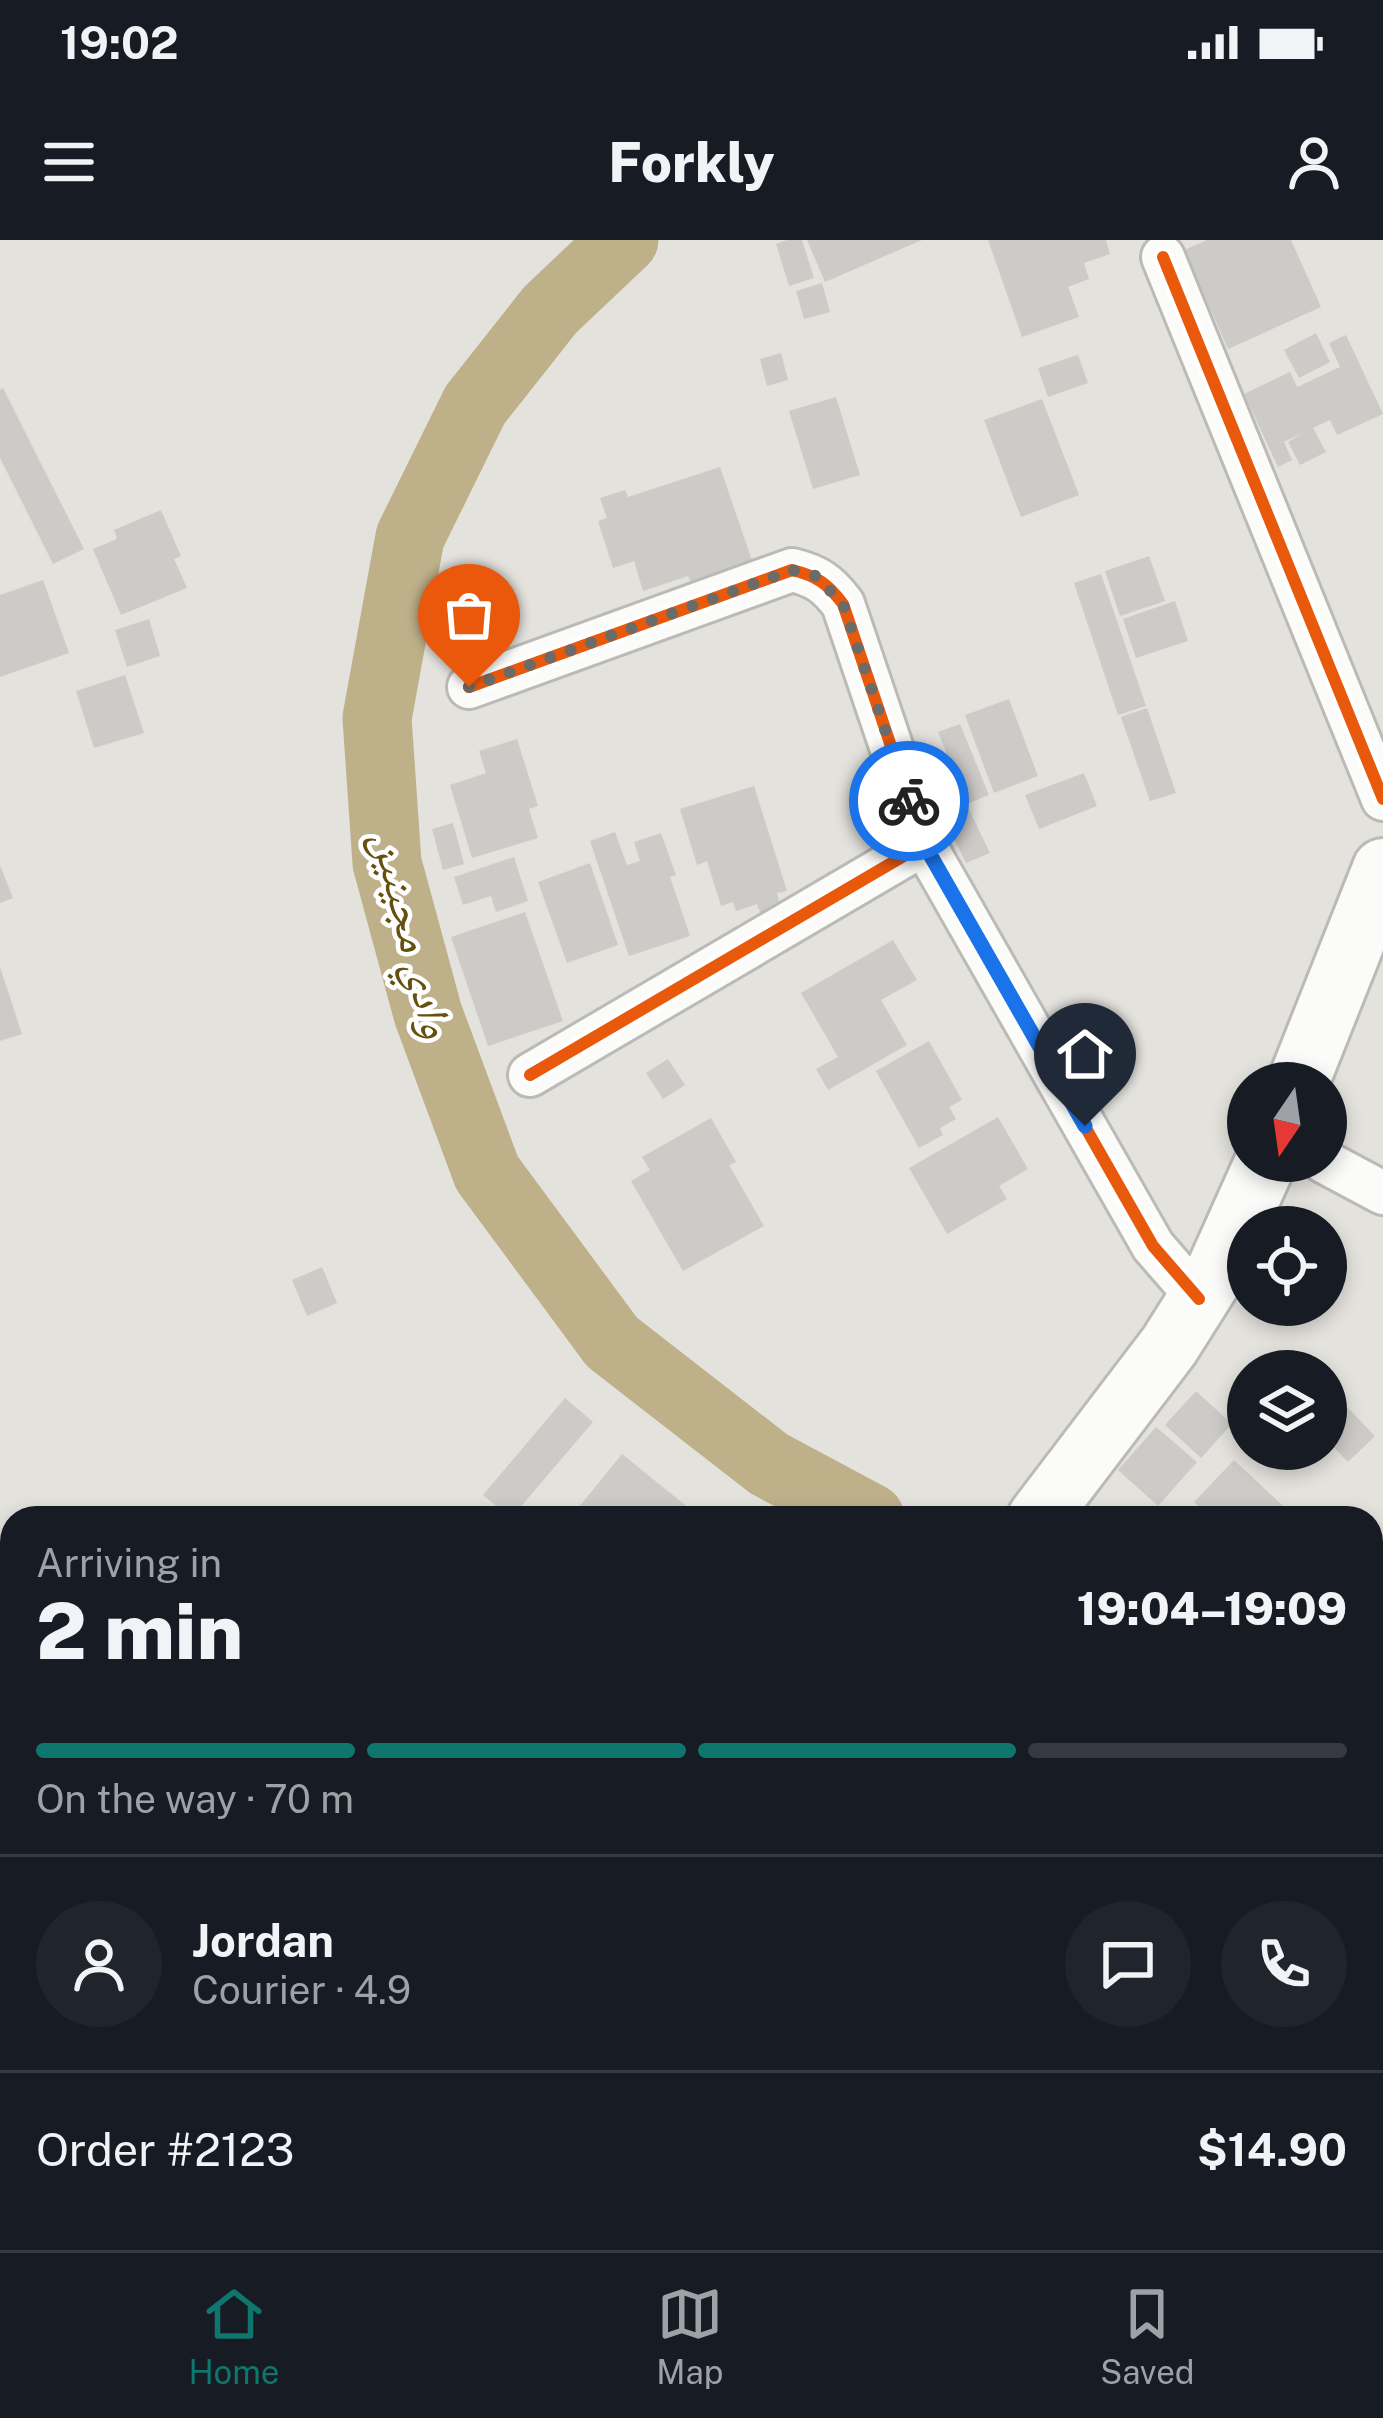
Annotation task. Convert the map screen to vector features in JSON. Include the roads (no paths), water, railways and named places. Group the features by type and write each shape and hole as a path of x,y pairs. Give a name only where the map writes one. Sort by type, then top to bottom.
{"street":[{"path":"1163,257 1383,799"},
{"path":"469,687 792,570 816,576 843,604 924,844 1153,1246 1198,1299"},
{"path":"530,1075 924,844"},
{"path":"1306,1062 1383,869"},
{"path":"1347,1173 1383,1192"},
{"path":"1047,1506 1169,1346 1238,1229 1257,1182"}],"waterway":[{"name":"وادي مجينين","path":"624,240 550,310 475,405 410,537 377,718 387,863 428,1014 487,1173 612,1342 769,1464 848,1506"}]}
